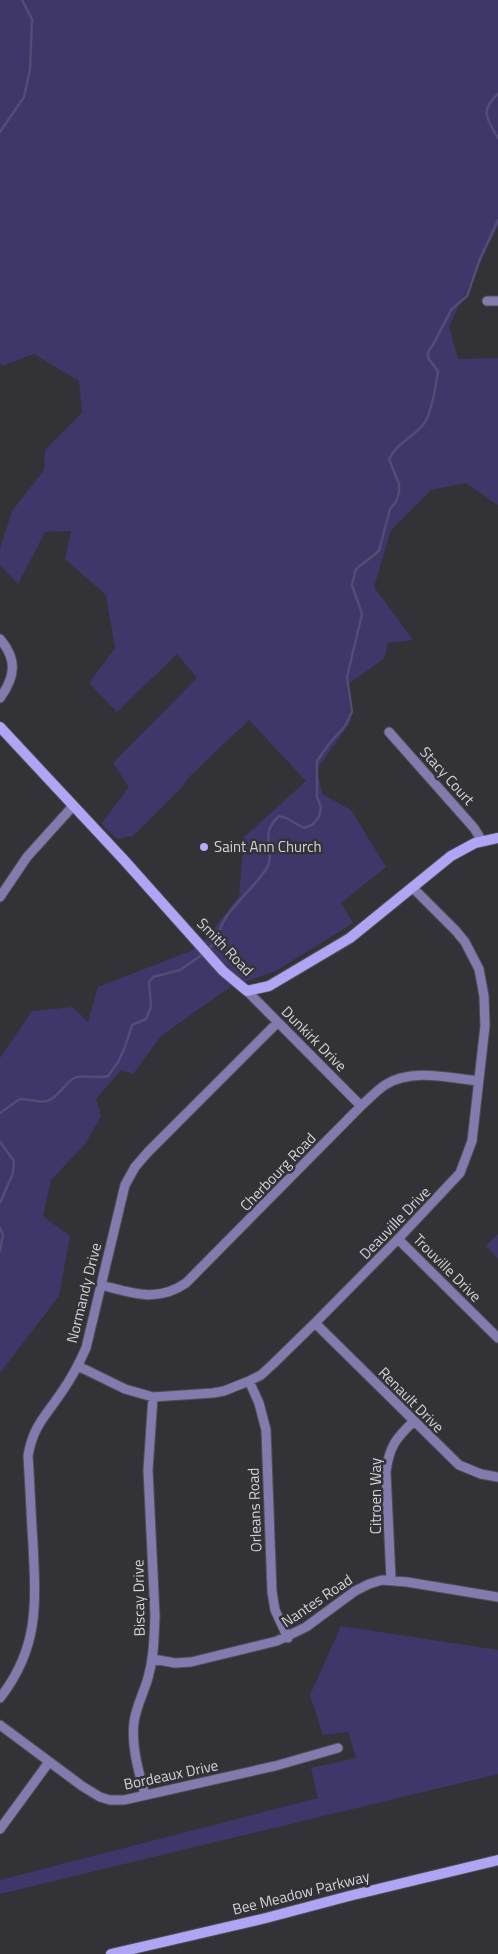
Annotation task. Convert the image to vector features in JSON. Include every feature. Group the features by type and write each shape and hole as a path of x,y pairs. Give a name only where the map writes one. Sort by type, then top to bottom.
{"street":[{"path":"487,301 498,301"},
{"path":"0,639 9,649 13,671 10,682 0,698"},
{"name":"Smith Road","path":"0,727 223,971 247,991 269,986 350,938 451,856 482,841 498,838"},
{"name":"Stacy Court","path":"389,732 474,828 482,841"},
{"path":"0,897 27,857 73,806"},
{"name":"Deauville Drive","path":"78,1366 125,1388 153,1397 213,1393 229,1390 249,1381 273,1364 452,1183 465,1164 472,1141 486,1011 484,996 479,969 472,955 456,931 412,887"},
{"name":"Dunkirk Drive","path":"247,991 361,1106"},
{"name":"Normandy Drive","path":"0,1698 17,1674 25,1656 34,1621 34,1568 28,1456 31,1440 37,1425 60,1395 78,1366 90,1333 122,1194 135,1167 277,1023"},
{"name":"Cherbourg Road","path":"101,1284 148,1296 169,1293 186,1283 361,1106 387,1084 408,1076 418,1075 478,1081"},
{"name":"Trouville Drive","path":"398,1239 498,1338"},
{"name":"Renault Drive","path":"315,1323 413,1422 459,1465 481,1474 498,1477"},
{"name":"Orleans Road","path":"249,1381 264,1418 272,1592 276,1610 288,1638"},
{"name":"Biscay Drive","path":"145,1795 133,1738 134,1721 153,1658 155,1616 148,1470 153,1397"},
{"name":"Citroen Way","path":"391,1579 386,1472 390,1448 413,1422"},
{"name":"Nantes Road","path":"153,1658 175,1663 191,1662 288,1638 306,1627 355,1590 369,1584 391,1579 498,1597"},
{"name":"Bordeaux Drive","path":"0,1725 100,1797 110,1800 124,1800 276,1766 338,1748"},
{"path":"0,1828 49,1762"},
{"name":"Bee Meadow Parkway","path":"111,1954 266,1918 498,1860"}],"shaded area":[{"path":"0,0 498,0 498,226 449,326 458,359 498,358 498,505 466,483 431,490 391,530 374,587 413,640 388,643 384,659 347,685 351,721 317,769 322,794 351,810 386,867 341,903 353,923 276,971 230,987 161,1036 133,1074 121,1070 96,1099 101,1116 86,1143 51,1180 43,1216 70,1236 59,1296 0,1373 0,1058 32,1011 73,1007 88,1022 98,987 193,950 206,939 239,896 244,837 306,781 249,720 190,776 181,788 133,836 117,839 101,824 129,787 113,763 197,678 177,654 117,712 89,683 115,648 106,595 65,559 71,531 45,532 18,584 0,565 0,549 12,511 44,470 45,450 82,413 79,381 34,354 4,365 0,364"},
{"path":"498,1234 498,1259 486,1246"},
{"path":"341,1626 498,1650 498,1774 0,1894 0,1880 318,1798 311,1768 356,1758 348,1732 323,1735 310,1695"}],"waterway":[{"path":"0,132 24,97 30,69 32,19 22,0"},
{"path":"498,94 488,105 487,110 488,120 498,138"},
{"path":"207,950 218,940 222,923 234,906 268,867 270,856 268,839 273,822 279,816 304,828 312,825 319,817 321,807 317,797 317,761 345,726 352,712 347,677 362,614 352,585 356,569 379,551 390,509 396,502 399,484 389,459 397,448 423,425 429,414 438,371 428,358 428,352 451,310 467,296 480,259 498,220"},
{"path":"0,1113 20,1099 47,1101 58,1094 74,1078 81,1076 108,1076 118,1062 132,1025 146,1019 151,1007 149,982 153,977 180,970 203,954"},
{"path":"0,1142 14,1161 13,1173 0,1203"},
{"path":"0,1228 3,1235 0,1251"}],"place":[{"name":"Saint Ann Church","path":"204,847"}]}
